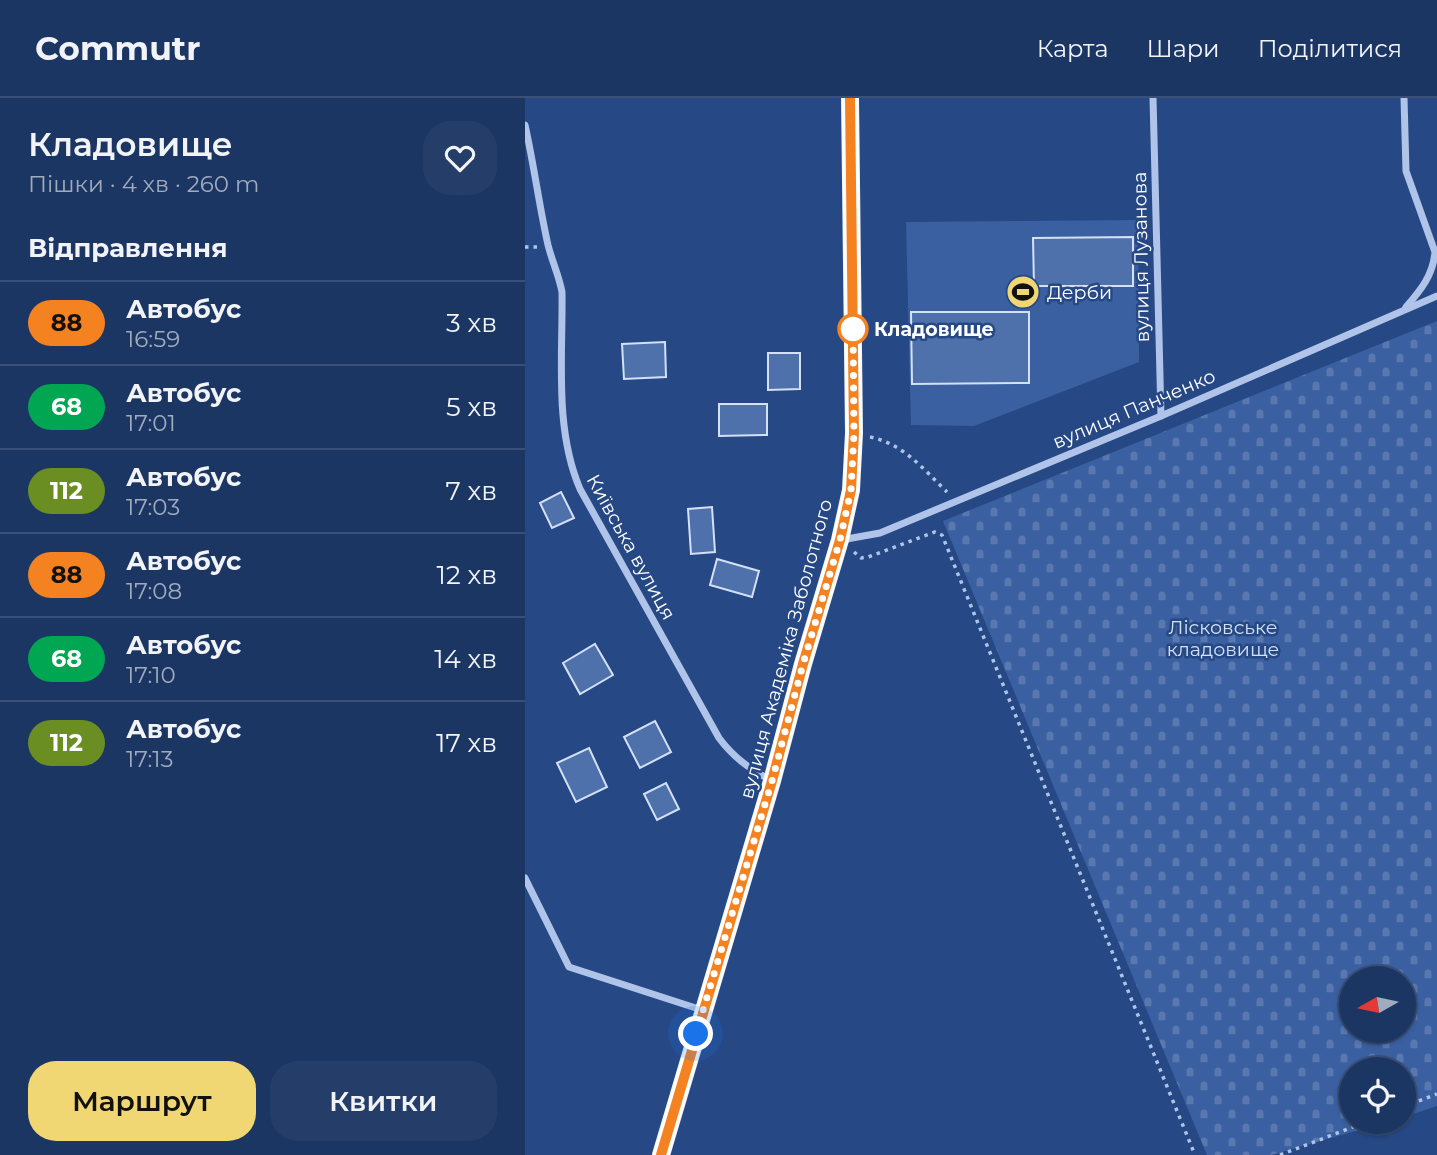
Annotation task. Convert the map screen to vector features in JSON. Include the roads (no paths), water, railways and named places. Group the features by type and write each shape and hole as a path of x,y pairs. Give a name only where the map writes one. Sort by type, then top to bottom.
{"main road":[{"name":"вулиця Академіка Заболотного","path":"661,1155 772,781 840,540 851,490 854,433 850,98"}],"street":[{"name":"вулиця Лузанова","path":"1153,98 1161,416"},
{"path":"1404,98 1406,171 1435,251 1434,265 1429,277 1405,309"},
{"name":"Київська вулиця","path":"525,125 548,247 562,292 563,424 572,469 580,489 719,738 744,765 772,781"},
{"name":"вулиця Панченко","path":"840,540 880,533 1161,416 1437,296"},
{"path":"525,878 569,967 702,1010"}],"place":[{"name":"Дерби","path":"1023,292"},
{"name":"Кладовище","path":"853,329"}],"park label":[{"name":"Лісковське кладовище","path":"1223,638"}]}
